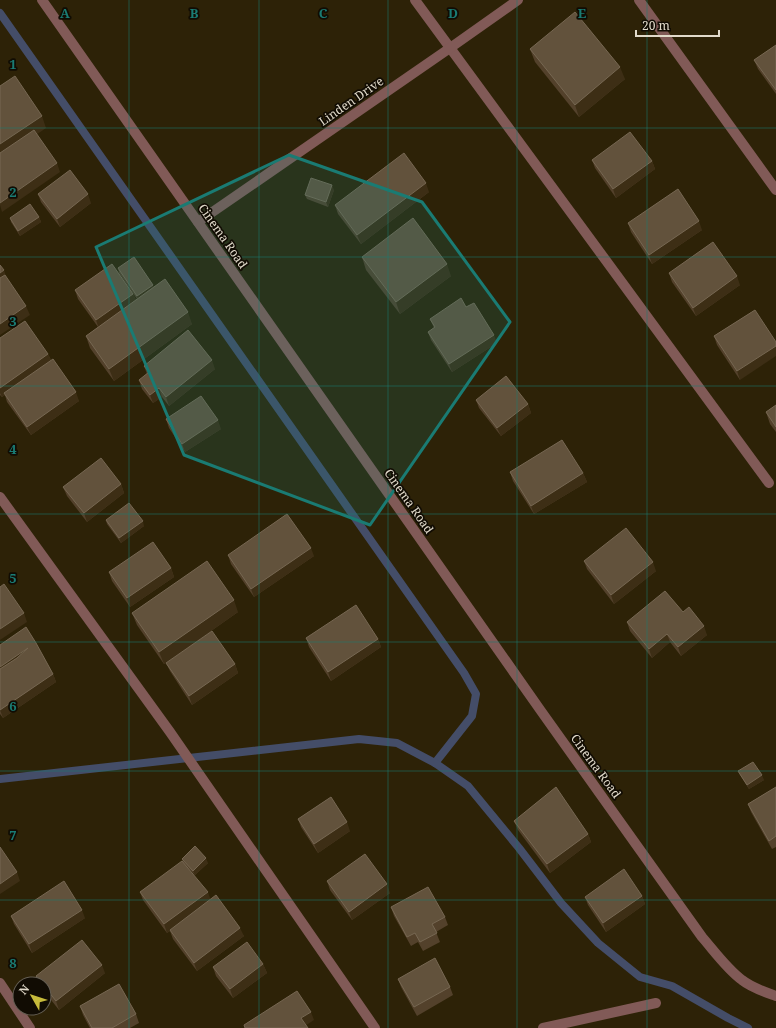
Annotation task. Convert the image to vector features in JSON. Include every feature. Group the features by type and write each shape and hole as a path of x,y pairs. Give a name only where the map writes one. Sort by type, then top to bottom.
{"street":[{"name":"Cinema Road","path":"42,0 541,712 702,937 722,961 742,980 764,992 776,996"},
{"path":"415,0 769,483"},
{"name":"Linden Drive","path":"198,222 518,0"},
{"path":"639,0 775,187"},
{"path":"0,497 170,732 203,782 375,1028"},
{"path":"0,983 30,1028"},
{"path":"543,1028 656,1003"}],"highlighted area":[{"path":"289,155 422,202 510,322 370,525 184,455 96,247"}],"building":[{"path":"575,12 620,67 575,105 530,49"},
{"path":"776,45 776,90 754,60"},
{"path":"15,76 42,116 0,144 0,86"},
{"path":"34,130 57,163 0,203 0,153"},
{"path":"630,132 652,161 613,189 592,160"},
{"path":"404,153 426,183 357,235 335,205"},
{"path":"70,170 88,194 57,219 38,194"},
{"path":"311,178 332,185 326,202 305,195"},
{"path":"678,189 699,221 649,255 628,223"},
{"path":"30,204 39,217 18,231 10,218"},
{"path":"413,218 447,264 396,302 362,257"},
{"path":"713,242 737,276 693,308 669,273"},
{"path":"134,257 153,285 137,296 118,268"},
{"path":"112,264 133,294 96,320 75,290"},
{"path":"0,265 4,270 0,273"},
{"path":"5,275 26,306 0,324 0,278"},
{"path":"165,279 188,312 109,369 86,336"},
{"path":"461,298 466,307 474,303 494,335 449,364 428,332 435,327 430,319"},
{"path":"755,310 776,342 776,346 737,371 714,336"},
{"path":"25,321 48,354 0,388 0,338"},
{"path":"188,330 212,360 166,397 159,388 150,395 139,380 149,372 144,366"},
{"path":"53,359 76,392 27,427 4,393"},
{"path":"506,376 528,404 497,428 476,400"},
{"path":"201,396 218,420 182,444 166,419"},
{"path":"776,405 776,427 766,412"},
{"path":"562,440 583,473 531,506 510,472"},
{"path":"101,458 121,484 84,513 63,487"},
{"path":"129,503 143,521 119,538 106,520"},
{"path":"287,514 311,548 251,589 228,555"},
{"path":"626,528 653,562 611,595 584,561"},
{"path":"153,542 171,568 127,598 109,572"},
{"path":"207,561 234,600 159,652 132,613"},
{"path":"4,584 24,613 0,629 0,587"},
{"path":"665,591 683,612 689,607 704,626 678,647 667,634 649,649 627,622"},
{"path":"356,605 378,639 328,672 306,638"},
{"path":"26,627 53,674 0,710 0,669 17,658 28,648 0,667 0,645"},
{"path":"212,631 235,664 189,696 166,663"},
{"path":"753,762 762,775 747,785 738,771"},
{"path":"556,787 588,834 547,864 514,821"},
{"path":"776,787 776,836 769,841 748,804"},
{"path":"331,797 347,822 314,844 298,819"},
{"path":"195,846 206,858 193,871 182,859"},
{"path":"0,847 17,872 0,884"},
{"path":"365,854 387,884 349,912 327,881"},
{"path":"182,861 208,892 164,924 140,892"},
{"path":"624,869 642,896 603,923 585,897"},
{"path":"64,881 82,910 29,944 11,916"},
{"path":"428,887 445,917 432,924 437,933 420,942 415,933 407,937 391,907"},
{"path":"216,895 240,928 194,963 170,930"},
{"path":"82,940 102,965 56,1001 52,996 52,976 36,976"},
{"path":"247,942 263,964 230,989 213,967"},
{"path":"435,958 450,987 414,1007 398,979"},
{"path":"119,984 136,1014 112,1028 92,1028 80,1006"},
{"path":"297,991 311,1012 301,1018 308,1028 245,1028 244,1025"}],"waterway":[{"path":"0,13 464,673 476,694 472,716 435,763"},
{"path":"0,779 359,739 397,743 435,763 468,786 519,848 561,903 598,943 640,977 672,986 748,1028"}]}
